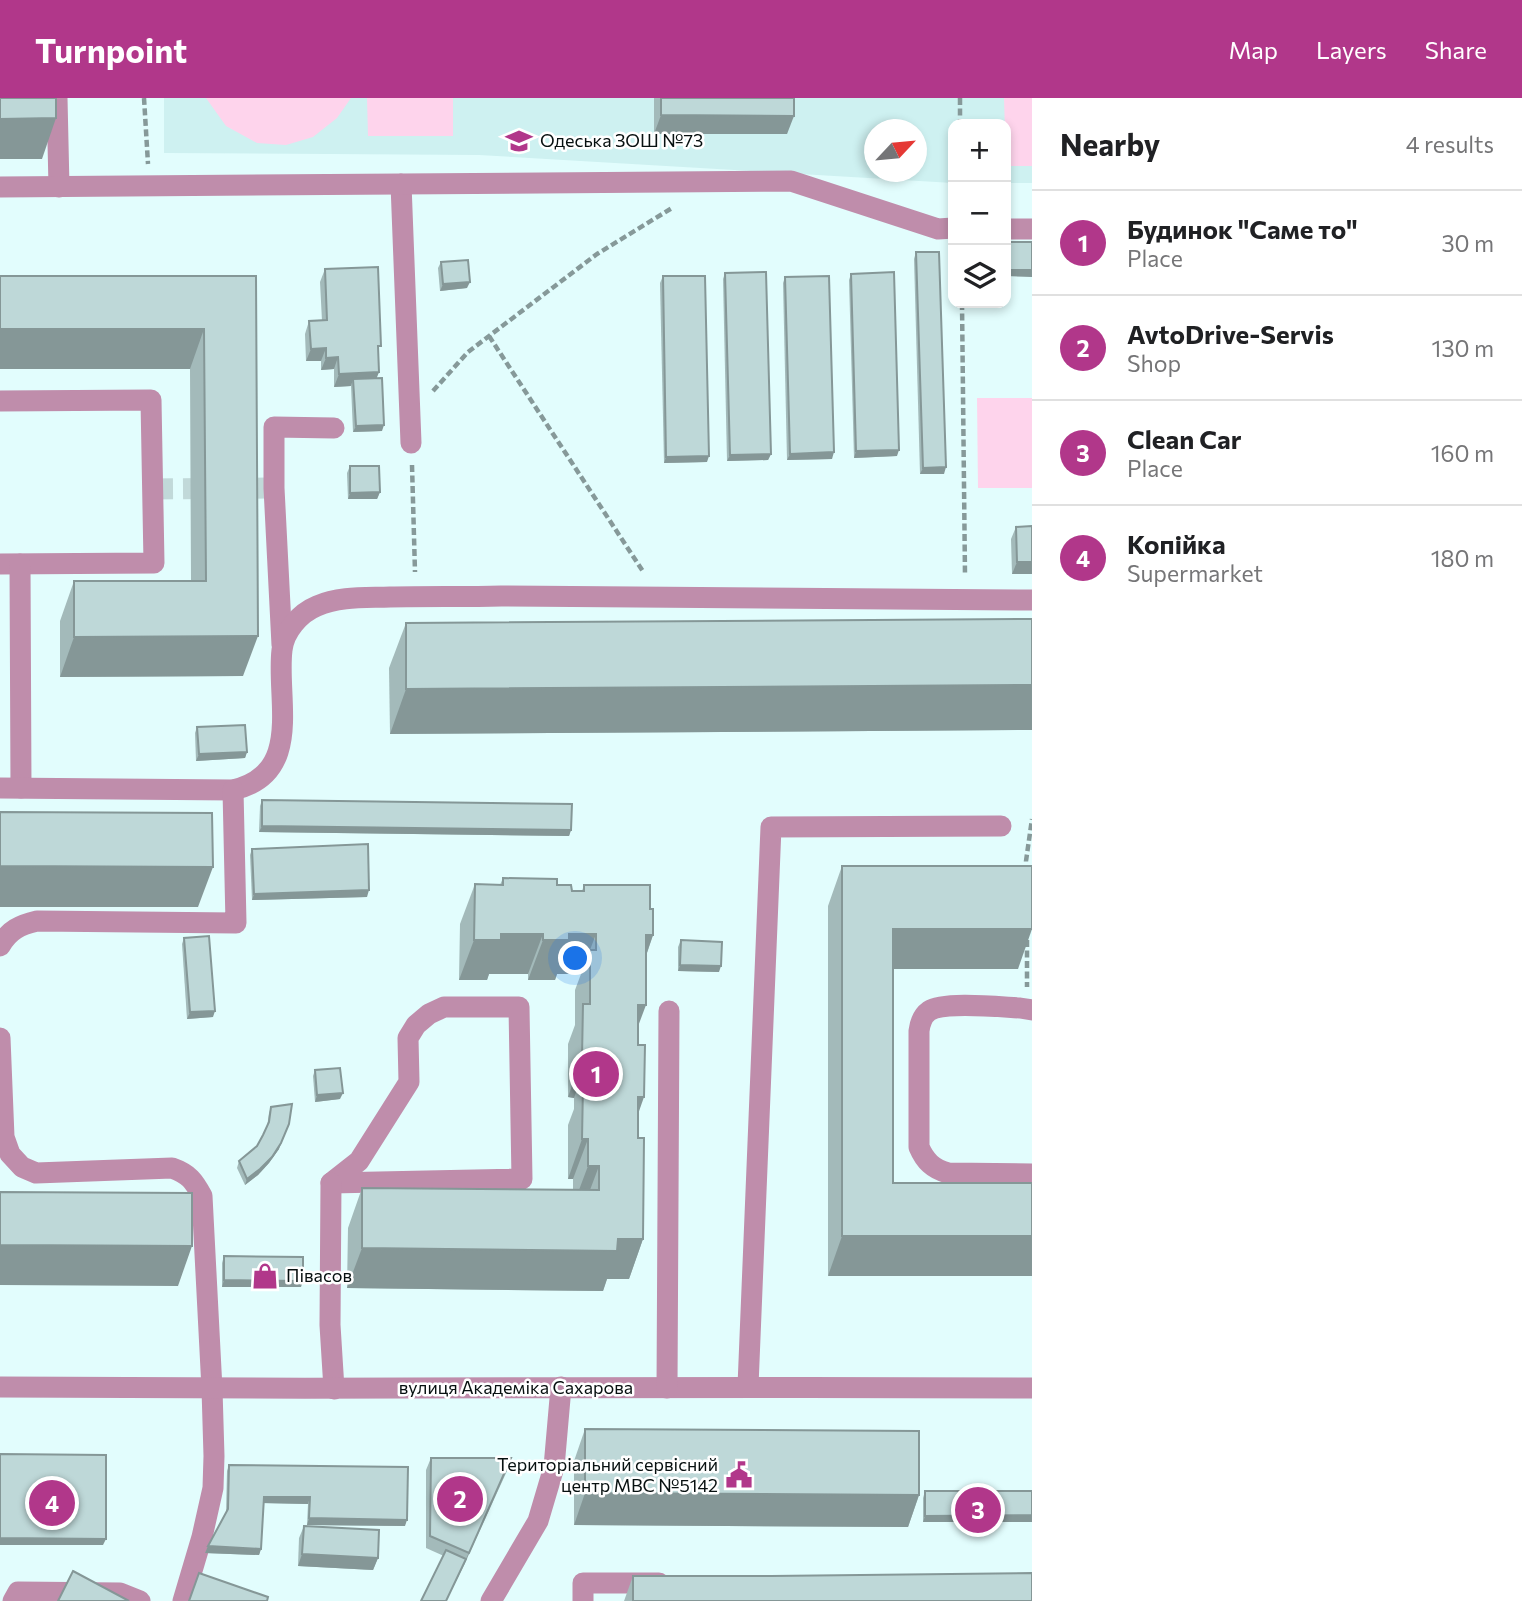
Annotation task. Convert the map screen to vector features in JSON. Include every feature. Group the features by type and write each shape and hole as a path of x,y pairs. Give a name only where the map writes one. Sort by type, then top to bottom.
{"street":[{"path":"57,98 59,187"},
{"path":"0,187 791,181 938,229 948,228"},
{"path":"401,184 411,443"},
{"path":"1011,229 1032,229"},
{"path":"0,401 152,400 154,563 10,564 10,788 233,790 251,784 263,775 271,766 280,747 283,729 274,427 334,428"},
{"path":"282,648 290,629 301,616 315,606 337,599 660,596 1032,600"},
{"path":"0,946 9,932 22,924 37,921 236,923 233,790"},
{"path":"748,1386 771,827 1001,826"},
{"path":"1030,1009 946,1006 927,1013 921,1021 919,1031 919,1147 929,1164 948,1173 1032,1174"},
{"path":"444,1007 519,1007 522,1179 331,1184 359,1161 409,1082 408,1038 416,1025 429,1014 444,1007"},
{"path":"667,1388 668,1011"},
{"path":"0,1038 4,1137 10,1154 22,1167 36,1173 172,1168 185,1173 196,1184 202,1196 212,1389 213,1488 183,1601"},
{"path":"331,1184 330,1325 334,1389"},
{"name":"вулиця Академіка Сахарова","path":"0,1387 1032,1388"},
{"path":"491,1601 538,1521 554,1467 561,1387"},
{"path":"583,1601 583,1583 678,1583"},
{"path":"10,1595 120,1593 141,1601"}],"path":[{"path":"144,98 149,186"},
{"path":"960,98 960,119"},
{"path":"410,418 468,352 597,254 680,203"},
{"path":"962,308 965,599"},
{"path":"489,336 660,596"},
{"path":"411,443 416,597"},
{"path":"1026,875 1032,819"},
{"path":"1027,928 1030,1009"}],"shaded area":[{"name":"Одеська ЗОШ №73","path":"164,98 1032,98 1032,183 1011,183 1011,119 948,119 948,183 927,181 927,119 864,119 864,178 479,155 164,153"},
{"path":"206,98 351,98 337,118 313,137 286,145 257,143 226,126"},
{"path":"367,98 453,98 453,136 368,136"},
{"path":"1004,98 1032,98 1032,166 1011,166 1011,119 1005,119"},
{"path":"977,398 1032,398 1032,488 978,488"}],"building":[{"path":"0,98 56,98 56,118 0,119"},
{"path":"661,98 794,98 794,116 661,115"},
{"path":"1011,242 1032,242 1032,270 1011,270"},
{"path":"916,252 939,252 946,467 923,468"},
{"path":"468,260 470,282 443,284 441,262"},
{"path":"378,267 381,346 378,346 379,372 339,374 338,357 326,358 326,348 311,349 309,321 327,320 325,269"},
{"path":"766,272 771,454 730,455 725,273"},
{"path":"894,272 899,450 856,451 851,274"},
{"path":"0,276 256,276 258,636 74,637 74,581 206,581 204,329 0,329"},
{"path":"663,276 705,276 709,456 666,457"},
{"path":"829,276 834,452 790,454 785,277"},
{"path":"382,378 384,425 356,426 353,379"},
{"path":"350,466 379,466 380,492 350,493"},
{"path":"1032,526 1032,562 1017,562 1016,527"},
{"path":"1032,619 1032,685 406,689 406,623"},
{"path":"245,725 247,752 199,754 197,727"},
{"path":"262,800 572,804 571,830 262,826"},
{"path":"0,812 212,813 213,867 0,866"},
{"path":"368,844 369,890 254,894 252,849"},
{"path":"842,866 1032,866 1032,929 893,929 893,1183 1032,1183 1032,1236 842,1236"},
{"path":"503,878 557,879 557,885 571,885 572,891 584,891 584,885 650,885 653,935 646,935 646,1005 638,1005 638,1045 645,1045 644,1097 638,1097 638,1138 644,1138 643,1239 618,1239 617,1251 362,1248 362,1188 599,1190 599,1166 588,1166 588,1139 582,1139 583,1085 588,1085 588,1058 582,1057 583,1004 590,1004 590,950 596,950 596,934 569,934 569,940 543,940 543,934 501,934 501,940 474,940 475,884 503,885"},
{"path":"209,936 215,1011 190,1012 184,938"},
{"path":"681,940 722,942 721,966 680,965"},
{"path":"340,1068 343,1093 317,1095 315,1070"},
{"path":"292,1104 289,1124 281,1143 272,1157 247,1179 239,1161 257,1146 269,1122 271,1107"},
{"path":"0,1192 192,1193 192,1246 0,1245"},
{"path":"224,1256 303,1257 303,1281 224,1280"},
{"path":"585,1429 919,1431 919,1495 585,1493"},
{"path":"0,1454 106,1455 106,1539 0,1538"},
{"path":"431,1458 511,1458 469,1553 430,1536"},
{"path":"229,1465 408,1467 407,1520 309,1518 310,1497 264,1497 261,1549 208,1546 228,1509"},
{"path":"925,1491 1032,1491 1032,1515 925,1516"},
{"path":"304,1526 379,1530 378,1558 302,1554"},
{"path":"446,1550 466,1559 446,1601 421,1601"},
{"path":"73,1571 129,1601 58,1601"},
{"path":"199,1573 268,1597 267,1601 189,1601"},
{"path":"1032,1573 1032,1601 633,1601 633,1576"}],"tunnel":[{"path":"152,489 274,488"}],"place":[{"name":"Одеська ЗОШ №73","path":"519,141"},
{"name":"Будинок \"Саме то\"","path":"596,1074"},
{"name":"Півасов","path":"265,1276"},
{"name":"Територіальний сервісний центр МВС №5142","path":"739,1475"},
{"name":"AvtoDrive-Servis","path":"460,1499"},
{"name":"Копійка","path":"52,1503"},
{"name":"Clean Car","path":"978,1510"}]}
